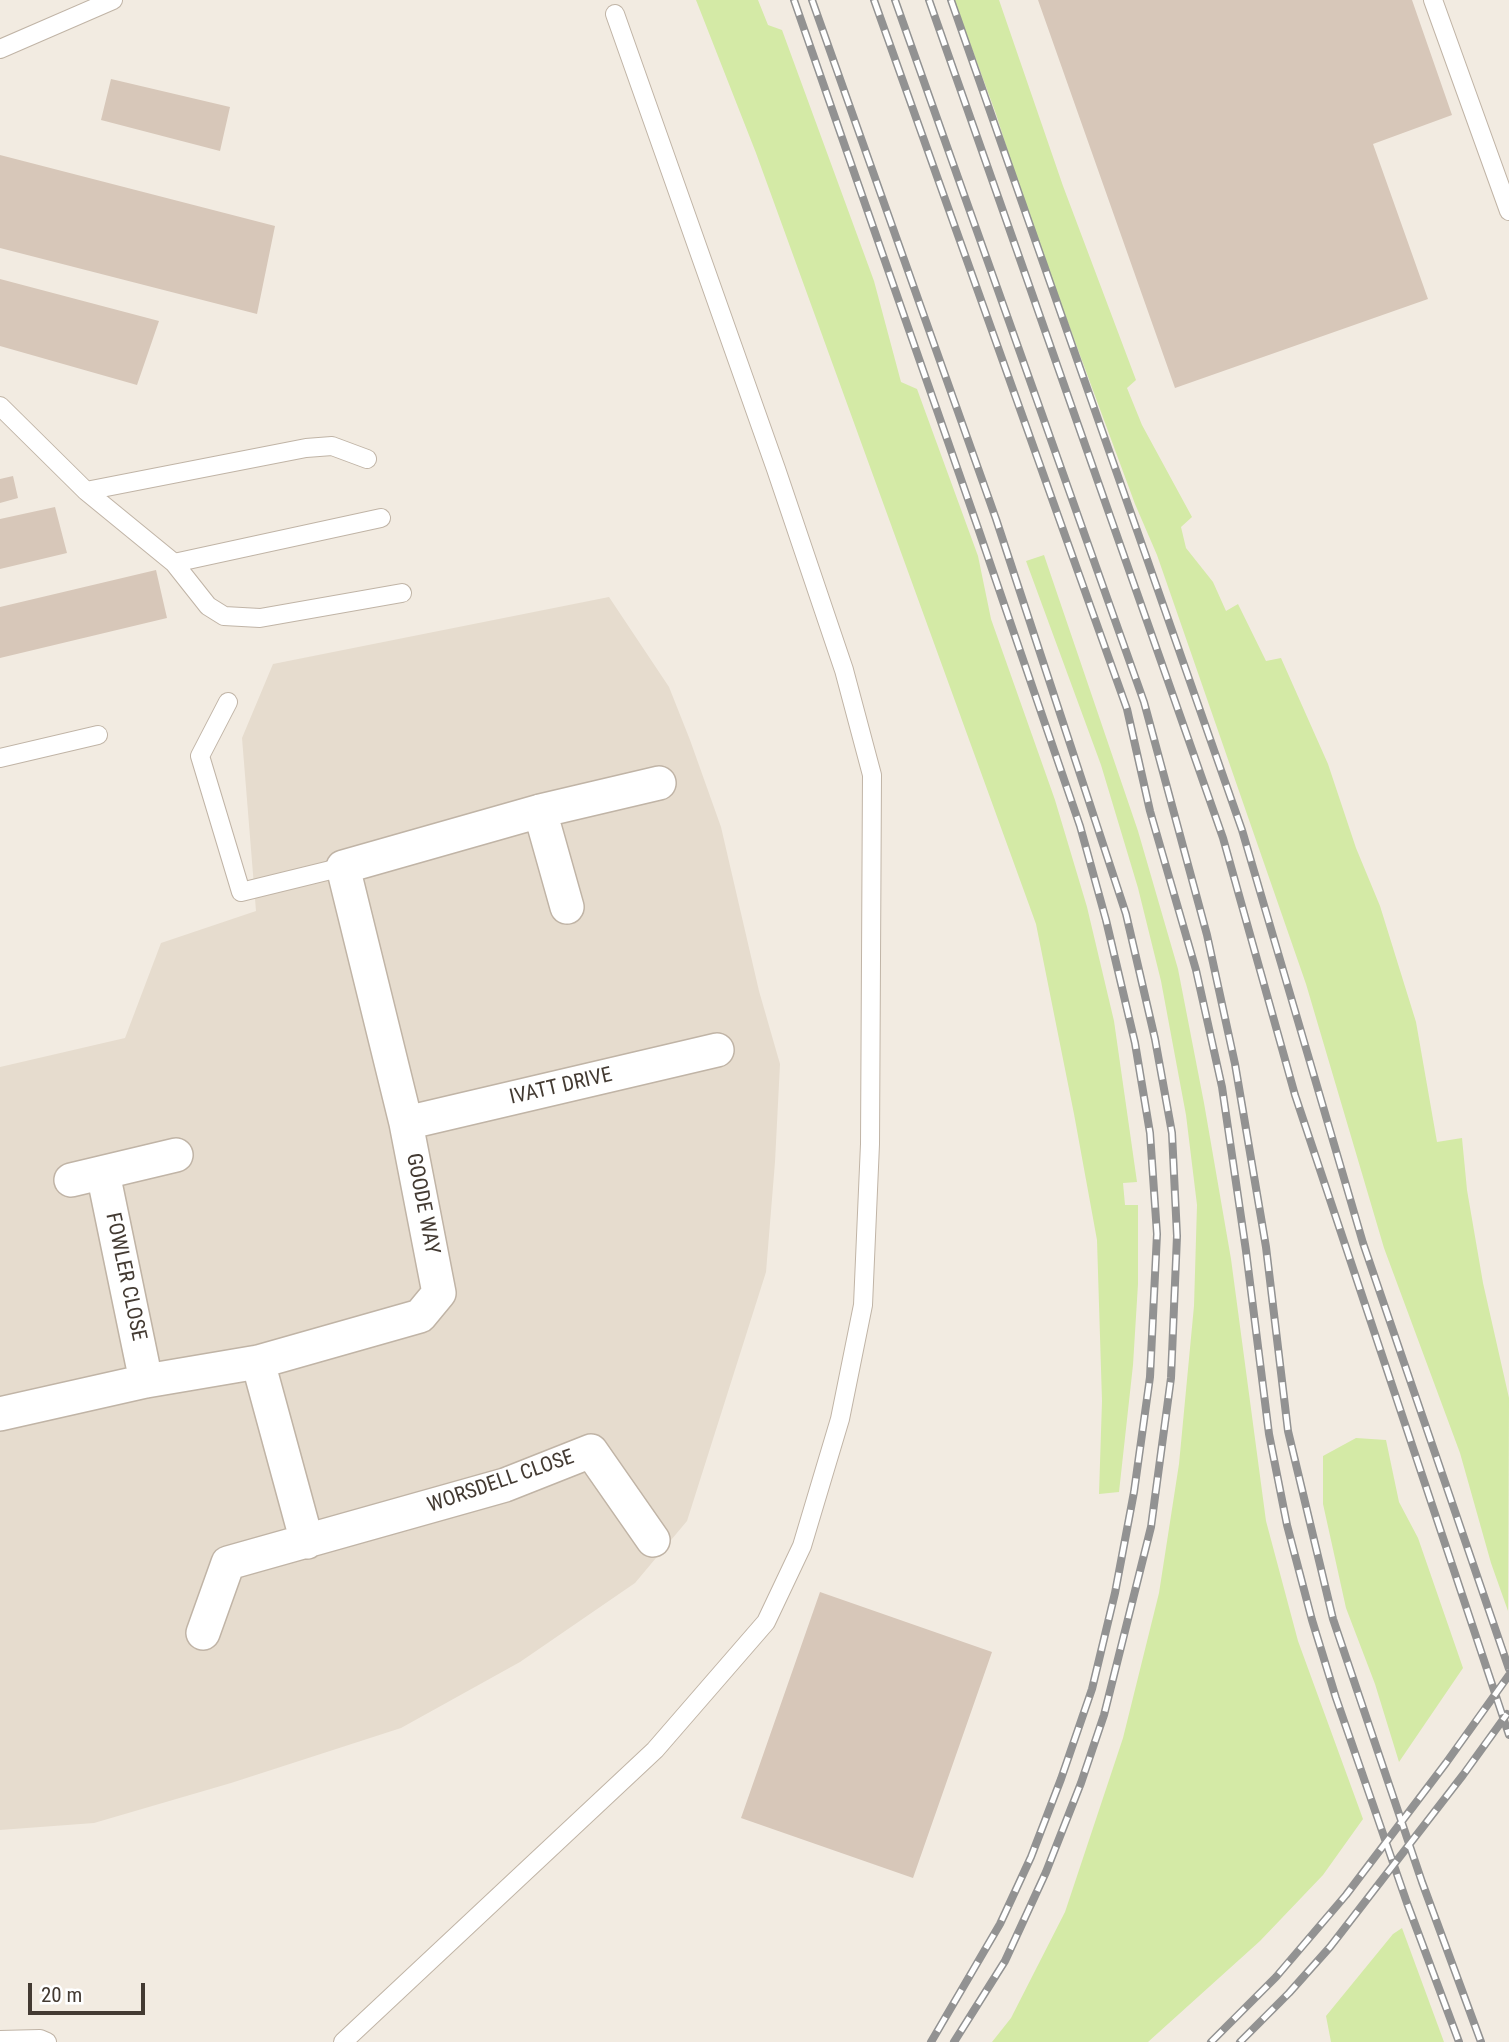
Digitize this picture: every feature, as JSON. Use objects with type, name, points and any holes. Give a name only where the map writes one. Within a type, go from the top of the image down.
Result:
[{"type":"street","points":[[342,867],[540,811],[659,783]]},
{"type":"street","points":[[540,811],[567,907]]},
{"type":"street","name":"GOODE WAY","points":[[0,1414],[146,1381],[258,1362],[420,1316],[439,1293],[406,1123],[342,867]]},
{"type":"street","name":"IVATT DRIVE","points":[[406,1123],[717,1050]]},
{"type":"street","points":[[71,1180],[176,1155]]},
{"type":"street","name":"FOWLER CLOSE","points":[[103,1172],[146,1381]]},
{"type":"street","points":[[258,1362],[307,1542]]},
{"type":"street","name":"WORSDELL CLOSE","points":[[203,1633],[228,1563],[505,1485],[591,1451],[653,1540]]},
{"type":"lane","points":[[0,48],[113,0]]},
{"type":"lane","points":[[1433,0],[1509,211]]},
{"type":"lane","points":[[342,2042],[655,1750],[766,1622],[802,1546],[839,1419],[863,1305],[870,1144],[872,775],[840,657],[615,13]]},
{"type":"lane","points":[[0,406],[86,491],[174,563],[208,606],[224,616],[260,618],[402,593]]},
{"type":"lane","points":[[86,491],[306,448],[332,446],[367,459]]},
{"type":"lane","points":[[174,563],[381,518]]},
{"type":"lane","points":[[228,702],[200,756],[240,892],[342,867]]},
{"type":"lane","points":[[0,758],[98,735]]},
{"type":"lane","points":[[0,2040],[40,2039],[47,2042]]},
{"type":"shaded area","points":[[609,597],[669,687],[690,740],[721,827],[759,991],[780,1064],[766,1272],[687,1521],[635,1583],[520,1662],[401,1728],[231,1783],[94,1823],[0,1830],[0,1067],[125,1038],[161,943],[256,911],[242,738],[273,664]]},
{"type":"green space","points":[[696,0],[758,0],[768,25],[782,30],[874,281],[901,382],[917,389],[978,556],[991,619],[1055,800],[1087,907],[1114,1021],[1137,1182],[1123,1183],[1125,1205],[1138,1205],[1138,1284],[1133,1365],[1119,1492],[1099,1494],[1102,1401],[1097,1240],[1036,924],[756,153]]},
{"type":"green space","points":[[954,0],[999,0],[1063,186],[1136,380],[1127,388],[1142,425],[1192,517],[1181,527],[1186,548],[1213,582],[1226,611],[1238,604],[1266,661],[1281,658],[1328,764],[1356,848],[1380,906],[1416,1022],[1437,1142],[1462,1138],[1467,1190],[1483,1283],[1509,1398],[1508,1611],[1491,1563],[1460,1453],[1384,1248],[1306,984],[1157,555],[1135,504],[1026,209],[996,114]]},
{"type":"green space","points":[[1044,555],[1138,831],[1178,969],[1231,1259],[1266,1521],[1298,1641],[1363,1819],[1323,1875],[1260,1941],[1148,2042],[992,2042],[1011,2018],[1065,1912],[1123,1738],[1159,1593],[1179,1464],[1194,1306],[1197,1205],[1186,1115],[1161,981],[1138,888],[1101,765],[1026,561]]},
{"type":"green space","points":[[1356,1438],[1386,1440],[1399,1502],[1418,1538],[1463,1668],[1399,1762],[1375,1684],[1346,1608],[1323,1504],[1323,1456]]},
{"type":"green space","points":[[1402,1928],[1444,2042],[1331,2042],[1326,2016],[1393,1934]]},
{"type":"building","points":[[1038,0],[1412,0],[1452,115],[1373,144],[1428,299],[1175,388]]},
{"type":"building","points":[[111,79],[230,107],[220,151],[101,120]]},
{"type":"building","points":[[0,155],[275,226],[257,314],[0,248]]},
{"type":"building","points":[[0,279],[159,321],[137,385],[0,346]]},
{"type":"building","points":[[13,476],[18,498],[0,503],[0,479]]},
{"type":"building","points":[[55,507],[67,553],[0,569],[0,519]]},
{"type":"building","points":[[156,570],[167,618],[0,658],[0,607]]},
{"type":"building","points":[[820,1592],[992,1652],[913,1878],[741,1818]]},
{"type":"railway","points":[[794,0],[1080,826],[1106,920],[1135,1043],[1150,1133],[1157,1234],[1150,1377],[1134,1492],[1115,1593],[1092,1689],[1031,1857],[1000,1924],[931,2042]]},
{"type":"railway","points":[[812,0],[996,519],[1126,914],[1155,1039],[1172,1133],[1177,1236],[1171,1378],[1151,1527],[1104,1715],[1081,1783],[1046,1872],[1005,1961],[954,2042]]},
{"type":"railway","points":[[874,0],[1127,709],[1150,811],[1196,970],[1222,1087],[1269,1434],[1287,1525],[1336,1698],[1407,1903],[1459,2042]]},
{"type":"railway","points":[[895,0],[1144,702],[1207,935],[1235,1064],[1266,1247],[1288,1431],[1333,1619],[1422,1882],[1481,2042]]},
{"type":"railway","points":[[929,0],[1223,838],[1295,1095],[1509,1735]]},
{"type":"railway","points":[[951,0],[1242,830],[1363,1243],[1509,1669]]},
{"type":"railway","points":[[1211,2042],[1276,1977],[1346,1895],[1509,1675]]},
{"type":"railway","points":[[1240,2042],[1330,1947],[1507,1714]]}]
